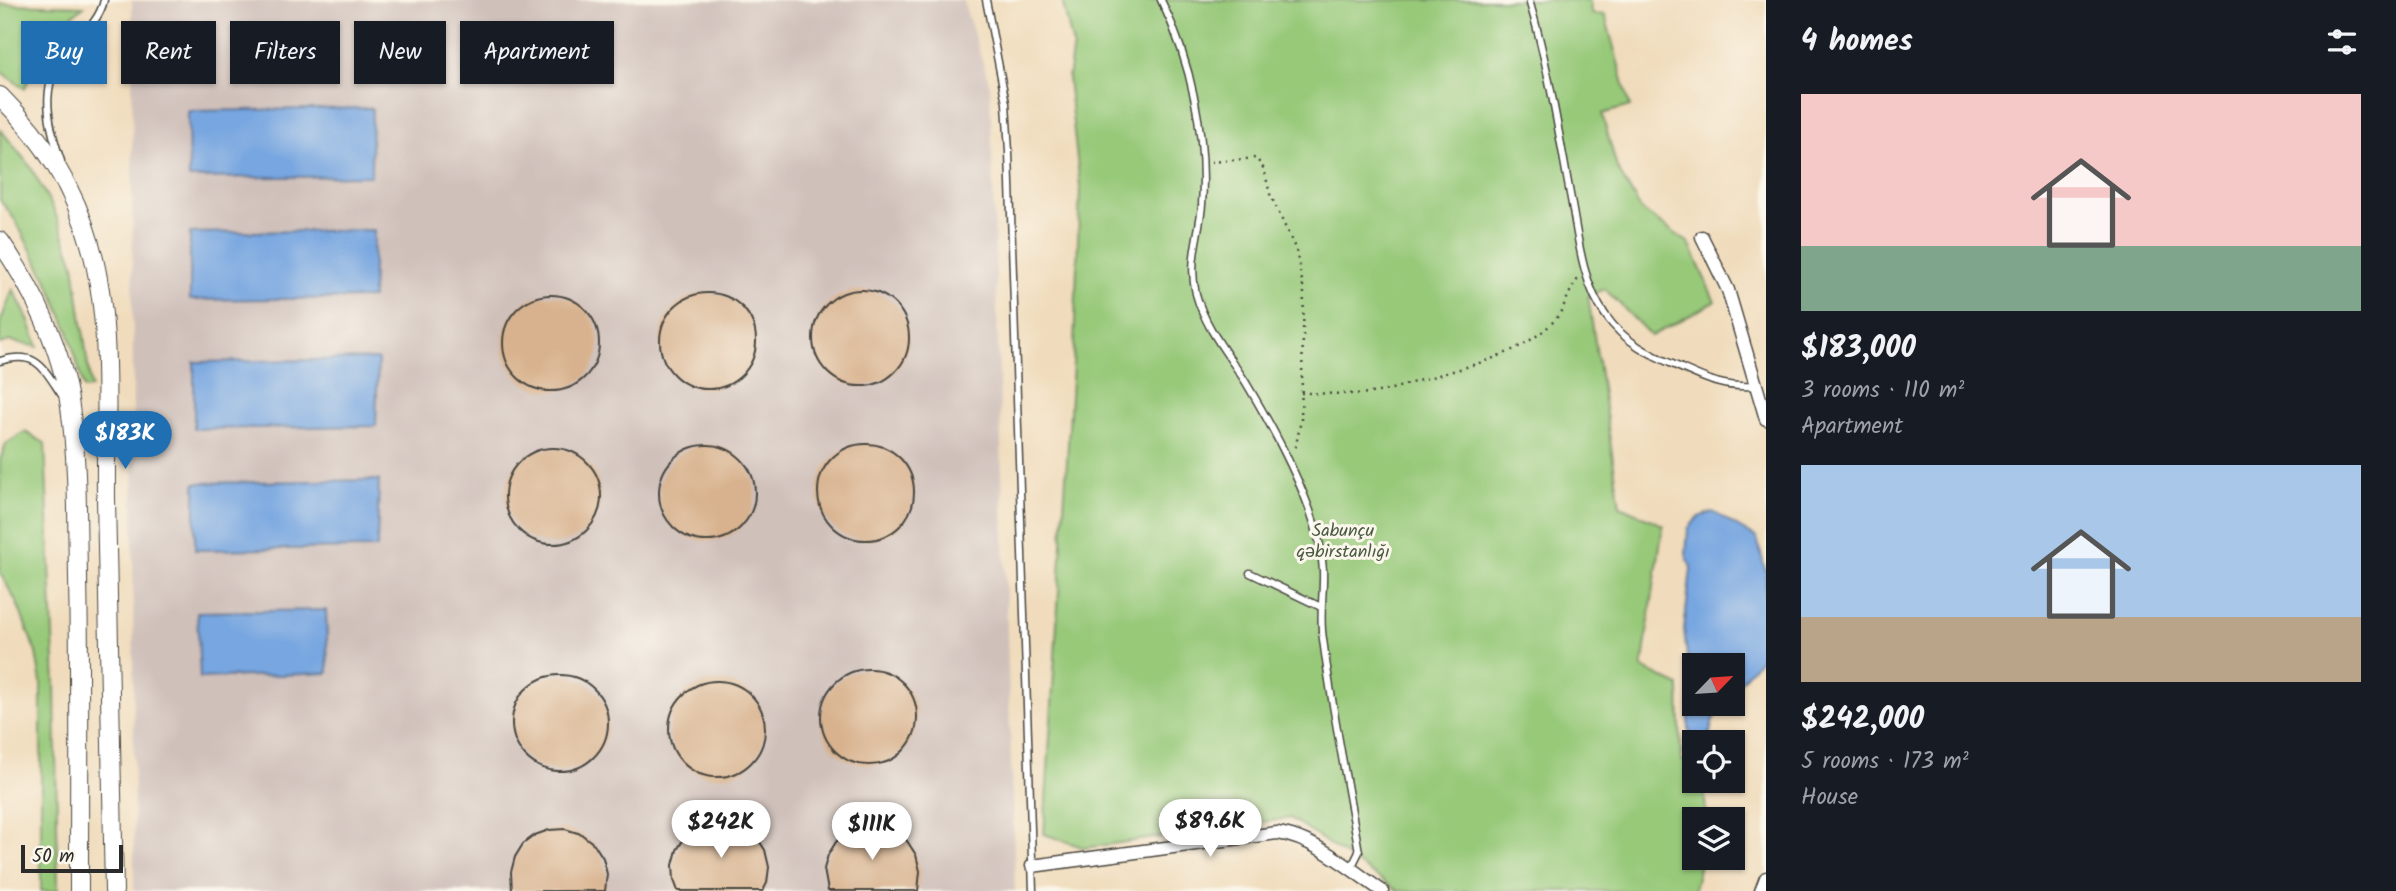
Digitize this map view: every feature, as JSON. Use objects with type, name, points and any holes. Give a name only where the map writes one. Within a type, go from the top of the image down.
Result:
[{"type":"main road","points":[[0,96],[49,153],[73,196],[90,244],[99,283],[103,319],[114,891]]},
{"type":"main road","points":[[0,241],[31,292],[47,327],[70,406],[79,596],[79,891]]},
{"type":"street","points":[[1702,237],[1728,290],[1766,419]]},
{"type":"street","points":[[1032,866],[1277,833],[1303,840],[1382,891]]},
{"type":"street","points":[[1761,891],[1766,878]]},
{"type":"lane","points":[[73,196],[53,135],[47,92],[56,64],[102,12],[104,0]]},
{"type":"lane","points":[[986,0],[1006,103],[1009,152],[1033,891]]},
{"type":"lane","points":[[1161,0],[1182,55],[1201,140],[1202,203],[1192,258],[1192,276],[1197,297],[1204,316],[1250,389],[1288,462],[1310,511],[1320,550],[1323,570],[1322,636],[1359,852],[1350,870]]},
{"type":"lane","points":[[1528,0],[1548,73],[1585,272],[1604,314],[1619,333],[1648,353],[1717,384],[1760,394]]},
{"type":"lane","points":[[0,361],[15,357],[30,359],[41,365],[70,406]]},
{"type":"lane","points":[[1250,573],[1321,607]]},
{"type":"path","points":[[1201,163],[1256,158],[1264,170],[1270,194],[1296,250],[1304,291],[1301,420],[1296,447],[1288,462]]},
{"type":"path","points":[[1301,393],[1370,393],[1388,390],[1513,350],[1540,334],[1556,319],[1573,286],[1585,272]]},
{"type":"shaded area","points":[[963,0],[990,86],[1015,891],[134,891],[132,84],[216,84],[216,21],[132,21],[132,1]]},
{"type":"green space","name":"Sabunçu qəbirstanlığı","points":[[1062,0],[1590,0],[1591,14],[1605,15],[1630,106],[1602,114],[1617,168],[1641,210],[1689,243],[1715,302],[1651,336],[1605,289],[1588,296],[1620,506],[1663,525],[1642,668],[1679,686],[1682,793],[1705,793],[1705,807],[1682,807],[1682,870],[1698,870],[1694,891],[1398,891],[1290,818],[1085,848],[1044,834],[1074,347],[1080,187],[1068,78],[1073,46]]},
{"type":"green space","points":[[0,4],[84,6],[66,21],[21,21],[21,84],[27,84],[25,89],[0,71]]},
{"type":"green space","points":[[0,129],[30,166],[54,210],[74,264],[91,388],[84,389],[68,330],[48,282],[15,220],[0,200]]},
{"type":"green space","points":[[13,289],[38,347],[10,341],[0,344],[0,323]]},
{"type":"green space","points":[[25,432],[45,443],[55,683],[58,891],[41,891],[41,682],[36,653],[17,603],[0,573],[0,460],[6,444]]},
{"type":"water","points":[[372,108],[371,176],[189,178],[188,111]]},
{"type":"water","points":[[374,230],[372,298],[190,300],[190,233]]},
{"type":"water","points":[[378,359],[376,426],[194,429],[194,362]]},
{"type":"water","points":[[379,480],[377,548],[195,550],[195,483]]},
{"type":"water","points":[[1713,512],[1757,538],[1766,573],[1766,652],[1745,677],[1745,653],[1687,653],[1684,629],[1691,568],[1686,554],[1688,529],[1698,517]]},
{"type":"water","points":[[326,610],[328,673],[200,678],[197,612]]},
{"type":"water","points":[[1689,716],[1715,716],[1711,730],[1689,730]]},
{"type":"building","points":[[861,290],[879,294],[895,304],[905,320],[909,338],[905,356],[895,372],[879,382],[861,386],[843,382],[827,372],[817,356],[813,338],[817,320],[827,304],[843,294]]},
{"type":"building","points":[[708,293],[726,297],[742,307],[752,323],[756,341],[752,359],[742,375],[726,385],[708,389],[690,385],[674,375],[664,359],[660,341],[664,323],[674,307],[690,297]]},
{"type":"building","points":[[551,295],[569,299],[585,309],[595,325],[599,343],[595,361],[585,377],[569,387],[551,391],[533,387],[517,377],[507,361],[503,343],[507,325],[517,309],[533,299]]},
{"type":"building","points":[[866,444],[884,448],[900,458],[910,474],[914,492],[910,510],[900,526],[884,536],[866,540],[848,536],[832,526],[822,510],[818,492],[822,474],[832,458],[848,448]]},
{"type":"building","points":[[707,445],[725,449],[741,459],[751,475],[755,493],[751,511],[741,527],[725,537],[707,541],[689,537],[673,527],[663,511],[659,493],[663,475],[673,459],[689,449]]},
{"type":"building","points":[[553,448],[571,452],[587,462],[597,478],[601,496],[597,514],[587,530],[571,540],[553,544],[535,540],[519,530],[509,514],[505,496],[509,478],[519,462],[535,452]]},
{"type":"building","points":[[869,669],[887,673],[903,683],[913,699],[917,717],[913,735],[903,751],[887,761],[869,765],[851,761],[835,751],[825,735],[821,717],[825,699],[835,683],[851,673]]},
{"type":"building","points":[[560,675],[578,679],[594,689],[604,705],[608,723],[604,741],[594,757],[578,767],[560,771],[542,767],[526,757],[516,741],[512,723],[516,705],[526,689],[542,679]]},
{"type":"building","points":[[717,681],[735,685],[751,695],[761,711],[765,729],[761,747],[751,763],[735,773],[717,777],[699,773],[683,763],[673,747],[669,729],[673,711],[683,695],[699,685]]},
{"type":"building","points":[[711,822],[727,822],[756,836],[765,850],[769,867],[763,891],[678,891],[673,865],[677,850],[685,837],[697,827]]},
{"type":"building","points":[[878,826],[894,831],[907,841],[916,855],[920,871],[918,891],[828,891],[824,869],[836,842],[848,832]]},
{"type":"building","points":[[565,829],[581,834],[594,844],[603,858],[607,874],[605,891],[512,891],[511,872],[515,857],[523,844],[535,835],[549,830]]}]
